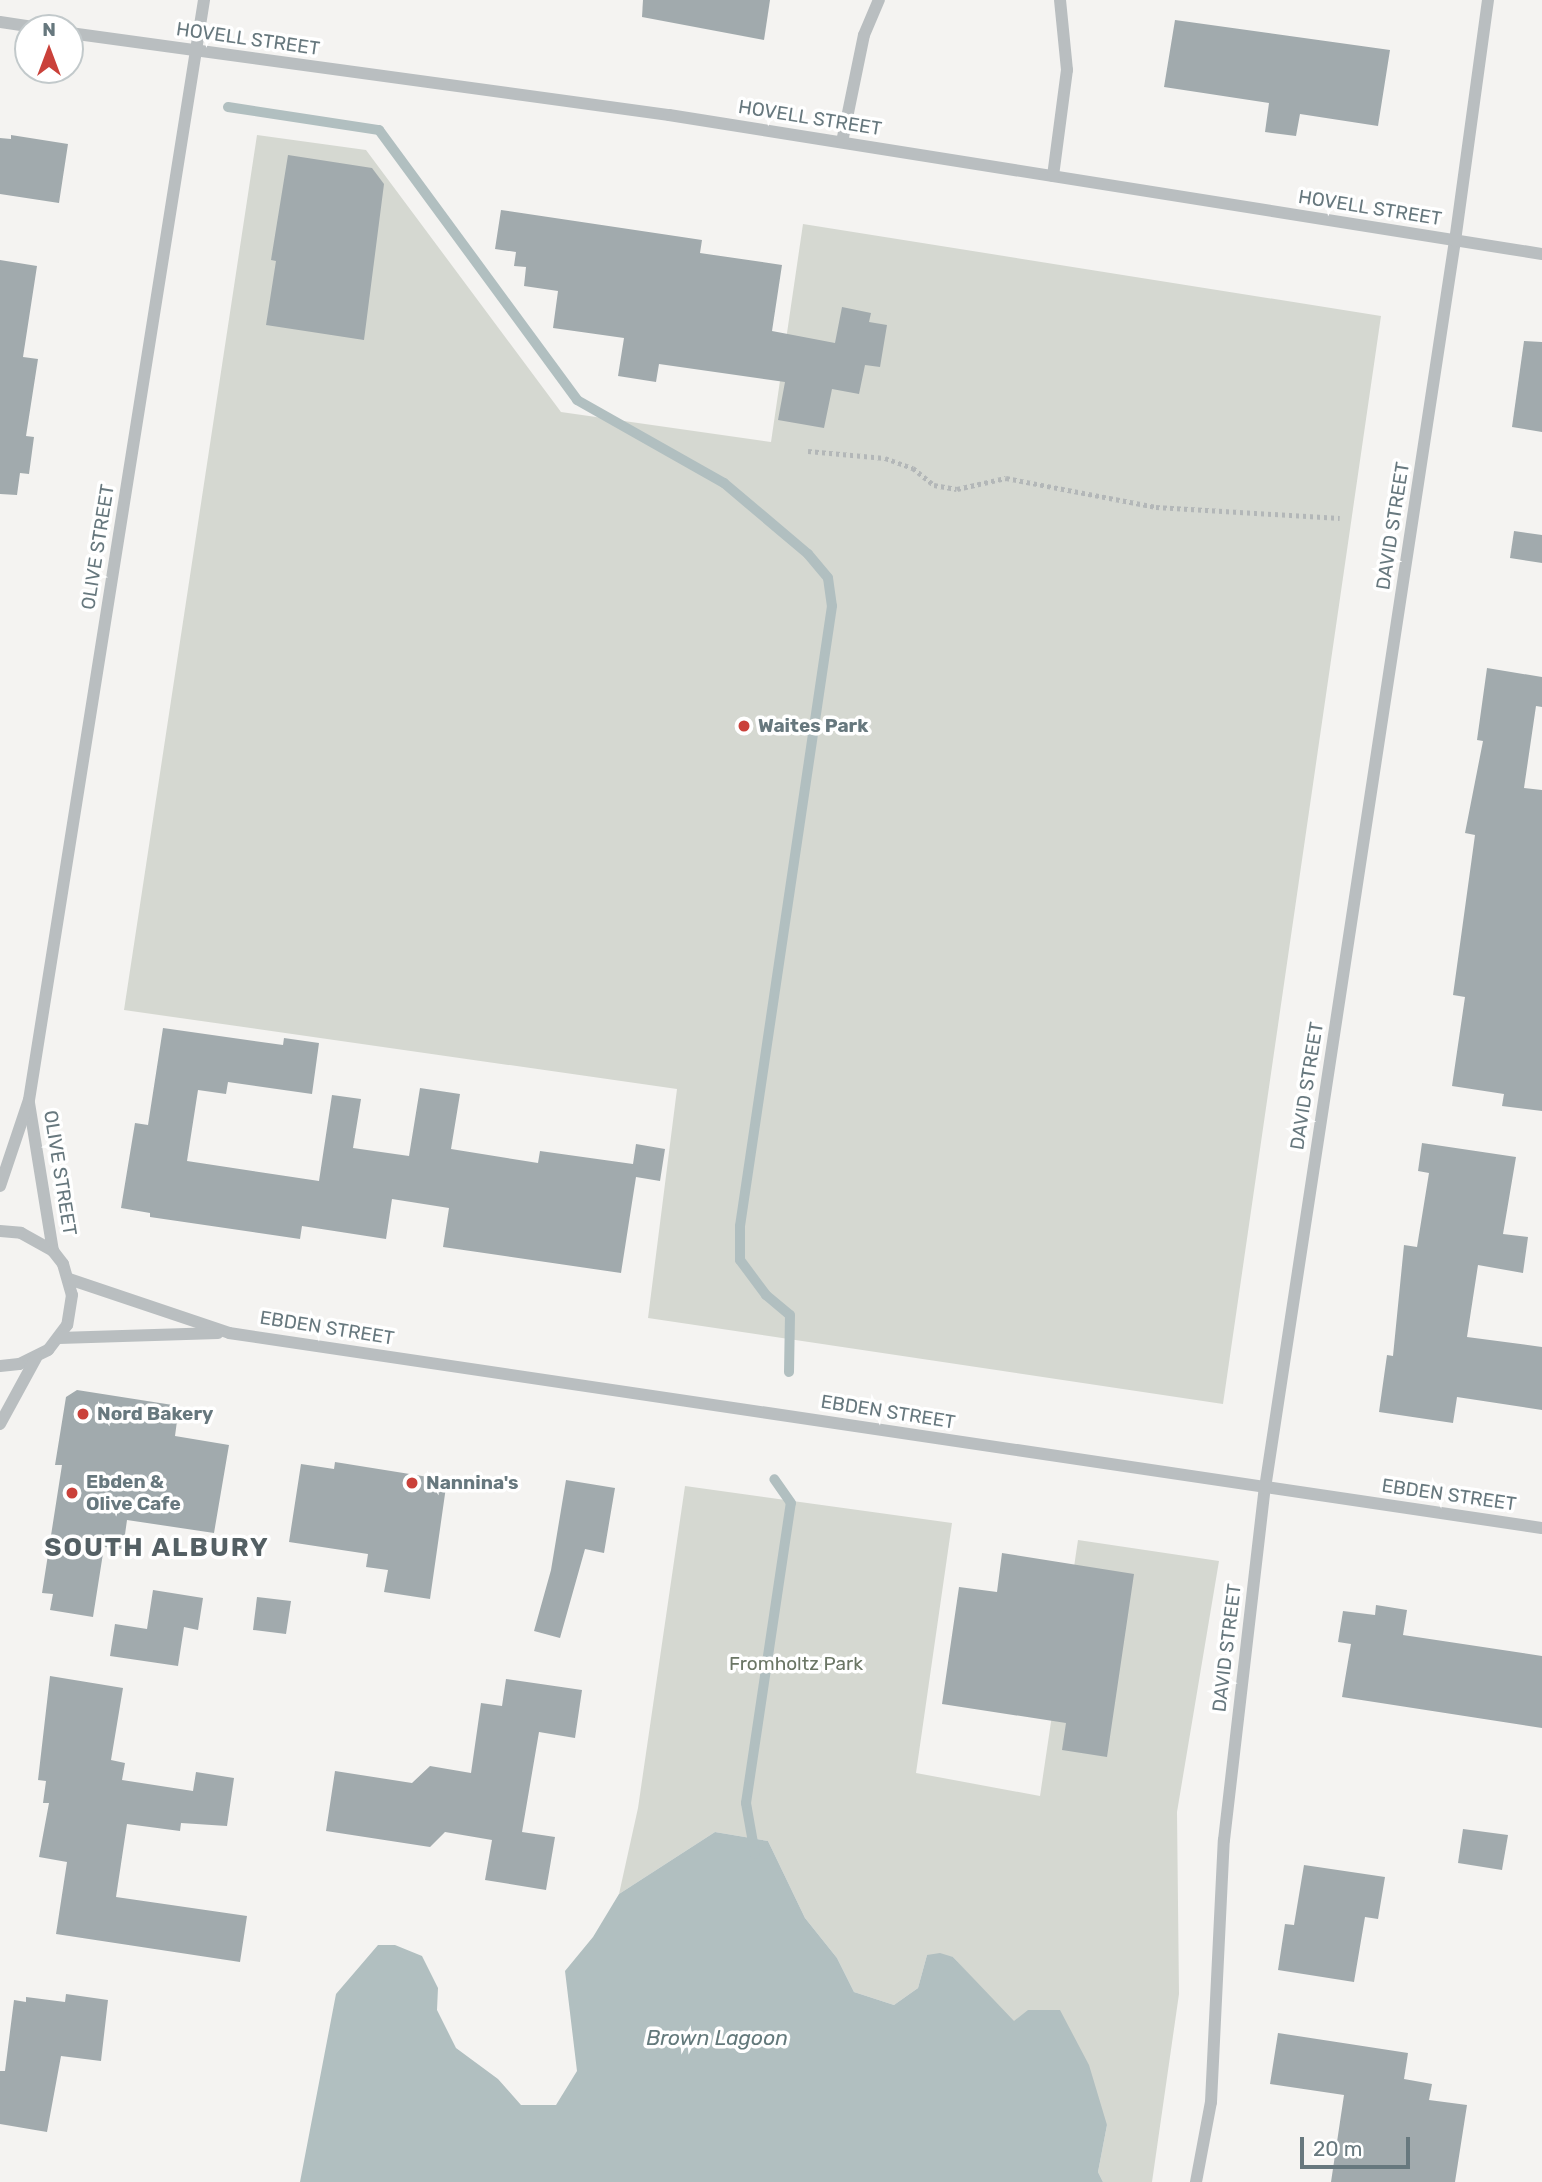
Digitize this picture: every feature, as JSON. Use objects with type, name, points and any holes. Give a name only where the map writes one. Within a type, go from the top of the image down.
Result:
[{"type":"street","name":"OLIVE STREET","points":[[0,1186],[29,1100],[204,0]]},
{"type":"street","points":[[842,142],[864,35],[879,0]]},
{"type":"street","points":[[1054,176],[1067,70],[1060,0]]},
{"type":"street","name":"DAVID STREET","points":[[1196,2182],[1211,2102],[1224,1840],[1265,1488],[1455,241],[1488,0]]},
{"type":"street","name":"HOVELL STREET","points":[[84,35],[669,114],[1542,254]]},
{"type":"street","name":"OLIVE STREET","points":[[29,1100],[53,1251]]},
{"type":"street","points":[[0,1231],[21,1233],[53,1251],[69,1279],[71,1310],[59,1338],[36,1358],[0,1424]]},
{"type":"street","name":"EBDEN STREET","points":[[69,1279],[229,1333],[1542,1528]]},
{"type":"street","name":"EBDEN STREET","points":[[59,1338],[229,1333]]},
{"type":"street","points":[[0,1366],[36,1358]]},
{"type":"path","points":[[808,451],[885,458],[912,468],[934,485],[957,489],[1006,478],[1156,507],[1340,518]]},
{"type":"green space","name":"Waites Park","points":[[257,135],[366,150],[561,412],[771,442],[803,224],[1381,316],[1223,1404],[648,1318],[677,1089],[124,1010]]},
{"type":"green space","name":"Fromholtz Park","points":[[685,1486],[952,1523],[916,1773],[1040,1796],[1078,1540],[1219,1561],[1177,1812],[1179,1994],[1152,2182],[1103,2182],[1098,2172],[1107,2125],[953,1957],[927,1955],[918,1988],[894,2005],[854,1992],[837,1958],[805,1918],[768,1841],[715,1832],[619,1894],[638,1808]]},
{"type":"water","name":"Brown Lagoon","points":[[715,1832],[768,1841],[805,1918],[837,1958],[854,1992],[894,2005],[918,1988],[927,1955],[940,1953],[953,1957],[1014,2021],[1028,2010],[1060,2010],[1089,2065],[1107,2125],[1098,2172],[1103,2182],[300,2182],[336,1994],[378,1945],[395,1945],[422,1956],[438,1988],[437,2010],[456,2048],[498,2079],[521,2105],[556,2105],[577,2071],[565,1971],[593,1937],[619,1894]]},
{"type":"building","points":[[643,0],[770,0],[764,40],[642,17]]},
{"type":"building","points":[[1175,20],[1390,50],[1378,126],[1300,114],[1296,136],[1265,132],[1269,103],[1164,87]]},
{"type":"building","points":[[11,135],[68,144],[59,203],[0,194],[0,138],[11,139]]},
{"type":"building","points":[[288,155],[372,168],[384,184],[364,340],[266,325],[276,261],[271,260]]},
{"type":"building","points":[[501,210],[702,240],[700,253],[782,265],[772,331],[835,343],[842,307],[871,313],[869,322],[887,325],[880,367],[865,365],[859,394],[832,389],[824,428],[778,420],[785,382],[659,364],[656,382],[618,376],[624,338],[553,328],[558,291],[524,286],[526,267],[514,266],[516,252],[495,249]]},
{"type":"building","points":[[0,260],[37,266],[23,357],[38,359],[26,436],[34,437],[29,474],[20,473],[17,495],[0,494]]},
{"type":"building","points":[[1524,341],[1542,342],[1542,432],[1512,427]]},
{"type":"building","points":[[1514,531],[1542,535],[1542,563],[1510,558]]},
{"type":"building","points":[[1487,668],[1542,677],[1542,707],[1536,706],[1524,788],[1542,790],[1542,1111],[1502,1106],[1504,1094],[1452,1086],[1465,997],[1453,995],[1475,835],[1465,833],[1483,741],[1477,740]]},
{"type":"building","points":[[163,1028],[283,1045],[284,1038],[319,1043],[312,1094],[228,1082],[226,1094],[198,1090],[187,1161],[319,1181],[332,1095],[361,1099],[353,1148],[409,1156],[420,1088],[460,1094],[451,1149],[538,1163],[540,1151],[633,1164],[636,1144],[665,1149],[660,1181],[636,1177],[621,1273],[443,1247],[449,1208],[392,1199],[386,1239],[302,1226],[300,1239],[150,1217],[150,1213],[121,1208],[135,1123],[148,1125]]},
{"type":"building","points":[[1422,1143],[1516,1157],[1503,1234],[1528,1237],[1523,1273],[1478,1265],[1467,1337],[1542,1347],[1542,1410],[1457,1397],[1453,1423],[1379,1412],[1387,1355],[1393,1356],[1404,1245],[1417,1247],[1429,1173],[1418,1171]]},
{"type":"building","points":[[77,1390],[179,1406],[175,1436],[229,1445],[214,1533],[127,1520],[123,1549],[104,1547],[93,1617],[50,1610],[53,1594],[42,1593],[62,1465],[55,1465],[66,1397]]},
{"type":"building","points":[[335,1462],[447,1480],[430,1599],[384,1592],[388,1570],[366,1567],[368,1554],[289,1542],[301,1464],[334,1469]]},
{"type":"building","points":[[566,1480],[615,1488],[604,1553],[585,1549],[560,1638],[534,1631],[551,1570]]},
{"type":"building","points":[[1002,1553],[1134,1574],[1107,1757],[1062,1750],[1066,1723],[942,1704],[959,1587],[997,1592]]},
{"type":"building","points":[[153,1590],[203,1598],[198,1630],[184,1627],[178,1666],[110,1656],[115,1624],[147,1629]]},
{"type":"building","points":[[257,1597],[291,1601],[286,1634],[253,1630]]},
{"type":"building","points":[[1376,1605],[1407,1610],[1403,1635],[1542,1656],[1542,1728],[1342,1697],[1351,1644],[1338,1642],[1343,1611],[1375,1615]]},
{"type":"building","points":[[50,1676],[123,1688],[111,1760],[125,1763],[122,1780],[193,1791],[196,1772],[234,1778],[227,1826],[181,1823],[180,1831],[127,1824],[116,1897],[247,1916],[240,1962],[56,1934],[67,1862],[39,1857],[49,1803],[43,1803],[46,1781],[38,1780]]},
{"type":"building","points":[[506,1679],[582,1690],[575,1738],[539,1732],[522,1832],[555,1837],[546,1890],[485,1880],[492,1840],[445,1832],[430,1847],[326,1831],[335,1771],[412,1783],[430,1766],[471,1773],[481,1703],[502,1706]]},
{"type":"building","points":[[1463,1829],[1508,1835],[1502,1870],[1458,1863]]},
{"type":"building","points":[[1304,1865],[1385,1877],[1378,1919],[1365,1917],[1354,1982],[1278,1970],[1285,1924],[1294,1925]]},
{"type":"building","points":[[66,1994],[108,2000],[101,2061],[61,2056],[47,2132],[0,2124],[0,2071],[5,2071],[14,2000],[26,2002],[26,1997],[65,2002]]},
{"type":"building","points":[[1278,2033],[1408,2053],[1404,2079],[1432,2084],[1429,2100],[1467,2105],[1455,2182],[1331,2182],[1344,2095],[1270,2084]]},
{"type":"waterway","points":[[228,107],[379,130],[577,400],[724,483],[808,554],[828,578],[832,606],[740,1226],[740,1260],[766,1295],[790,1315],[789,1372]]},
{"type":"waterway","points":[[755,1854],[746,1803],[791,1503],[774,1479]]},
{"type":"place","name":"Waites Park","points":[[744,726]]},
{"type":"place","name":"Nord Bakery","points":[[83,1414]]},
{"type":"place","name":"Nannina's","points":[[412,1483]]},
{"type":"place","name":"Ebden & Olive Cafe","points":[[72,1493]]},
{"type":"district","name":"SOUTH ALBURY","points":[[157,1548]]}]
